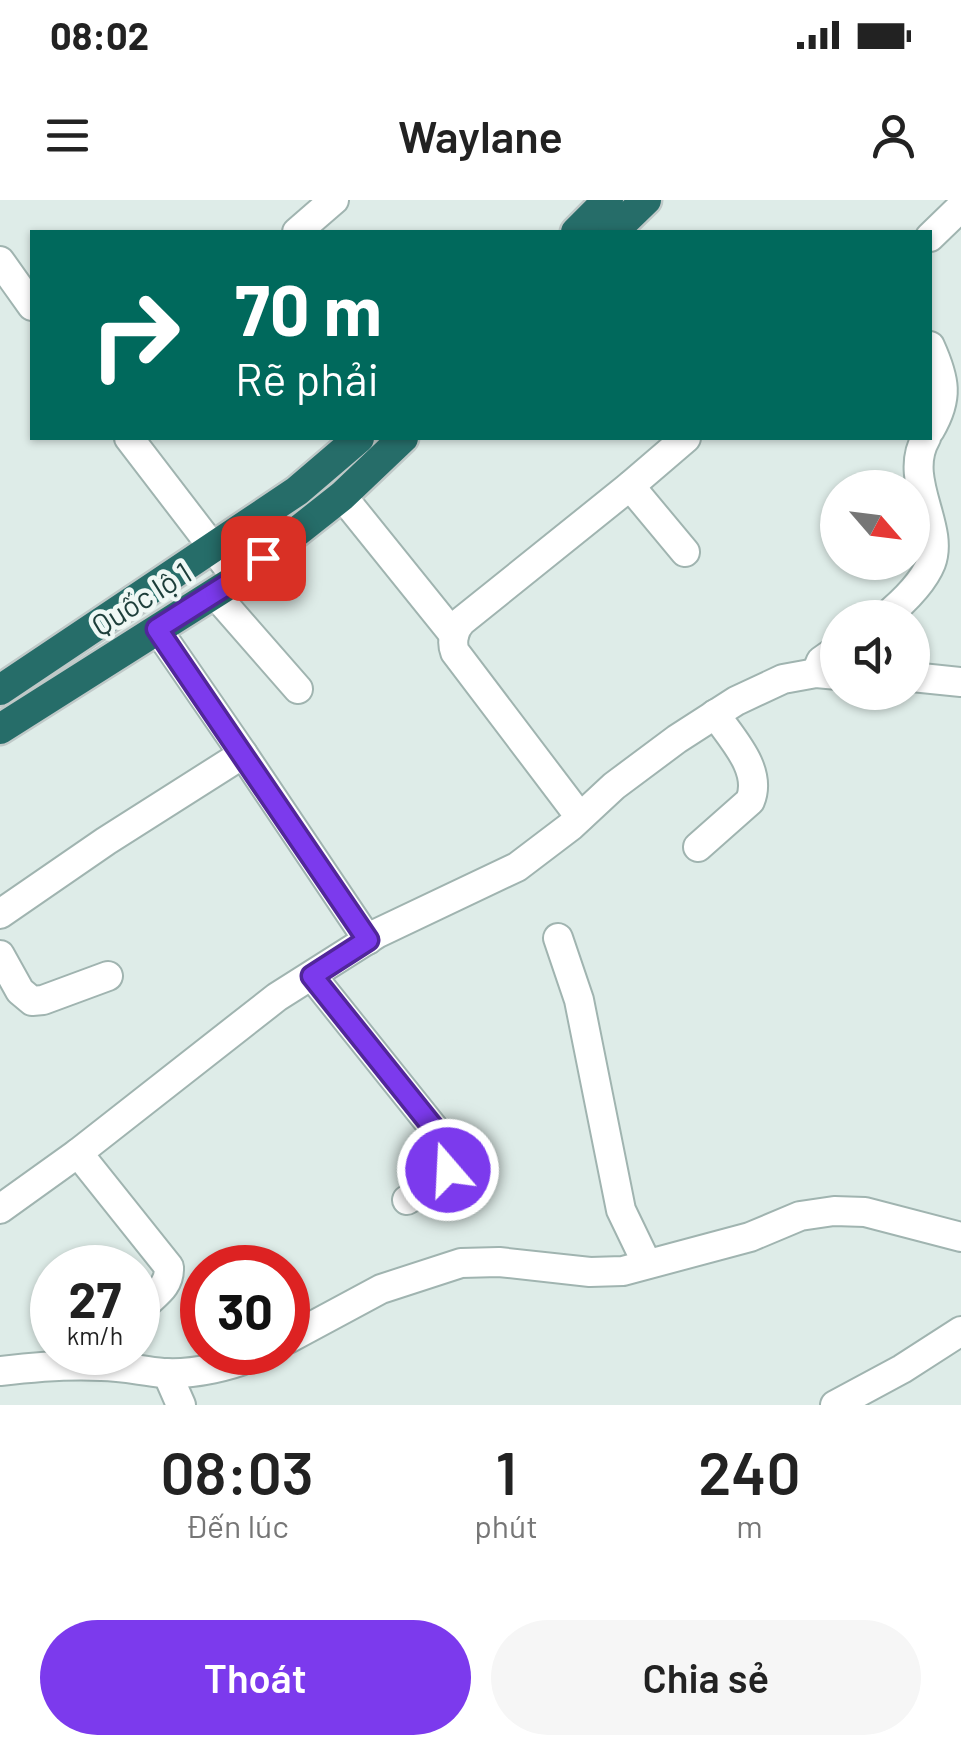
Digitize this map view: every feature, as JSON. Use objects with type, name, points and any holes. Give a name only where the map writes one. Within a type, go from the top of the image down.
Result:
[{"type":"highway","points":[[578,230],[608,200]]},
{"type":"highway","points":[[615,230],[646,200]]},
{"type":"highway","name":"Quốc lộ 1","points":[[0,690],[297,491],[357,440]]},
{"type":"highway","name":"Quốc lộ 1","points":[[0,729],[225,586],[342,496],[401,440]]},
{"type":"highway","points":[[202,556],[225,586]]},
{"type":"street","points":[[299,230],[334,200]]},
{"type":"street","points":[[932,235],[961,207]]},
{"type":"street","points":[[0,261],[30,303]]},
{"type":"street","points":[[932,352],[944,397],[932,427]]},
{"type":"street","points":[[129,440],[202,556]]},
{"type":"street","points":[[580,817],[455,652],[454,635],[462,621],[684,440]]},
{"type":"street","points":[[902,600],[924,577],[934,549],[919,483],[920,447],[925,440]]},
{"type":"street","points":[[630,486],[685,552]]},
{"type":"street","points":[[342,496],[454,635]]},
{"type":"street","points":[[225,586],[298,689]]},
{"type":"street","points":[[157,629],[368,940]]},
{"type":"street","points":[[0,1209],[262,1009],[312,976],[368,940],[517,867],[614,786],[736,701],[784,679],[820,675]]},
{"type":"street","points":[[930,679],[961,682]]},
{"type":"street","points":[[698,848],[750,801],[755,783],[750,766],[715,714]]},
{"type":"street","points":[[0,914],[243,754]]},
{"type":"street","points":[[558,938],[580,1000],[622,1210],[647,1264]]},
{"type":"street","points":[[0,954],[20,991],[32,1001],[108,976]]},
{"type":"street","points":[[312,976],[452,1151],[454,1161],[448,1170],[407,1200]]},
{"type":"street","points":[[78,1153],[151,1245]]},
{"type":"street","points":[[310,1327],[381,1288],[462,1264],[499,1262],[590,1272],[623,1271],[750,1237],[800,1216],[834,1211],[866,1212],[961,1237]]},
{"type":"street","points":[[160,1256],[169,1267],[170,1278],[160,1292]]},
{"type":"street","points":[[835,1405],[961,1332]]},
{"type":"street","points":[[0,1370],[30,1367]]},
{"type":"street","points":[[160,1371],[180,1372]]},
{"type":"street","points":[[167,1373],[181,1405]]},
{"type":"route","points":[[263,558],[157,629],[368,940],[312,976],[452,1151],[454,1161],[448,1170]]}]
